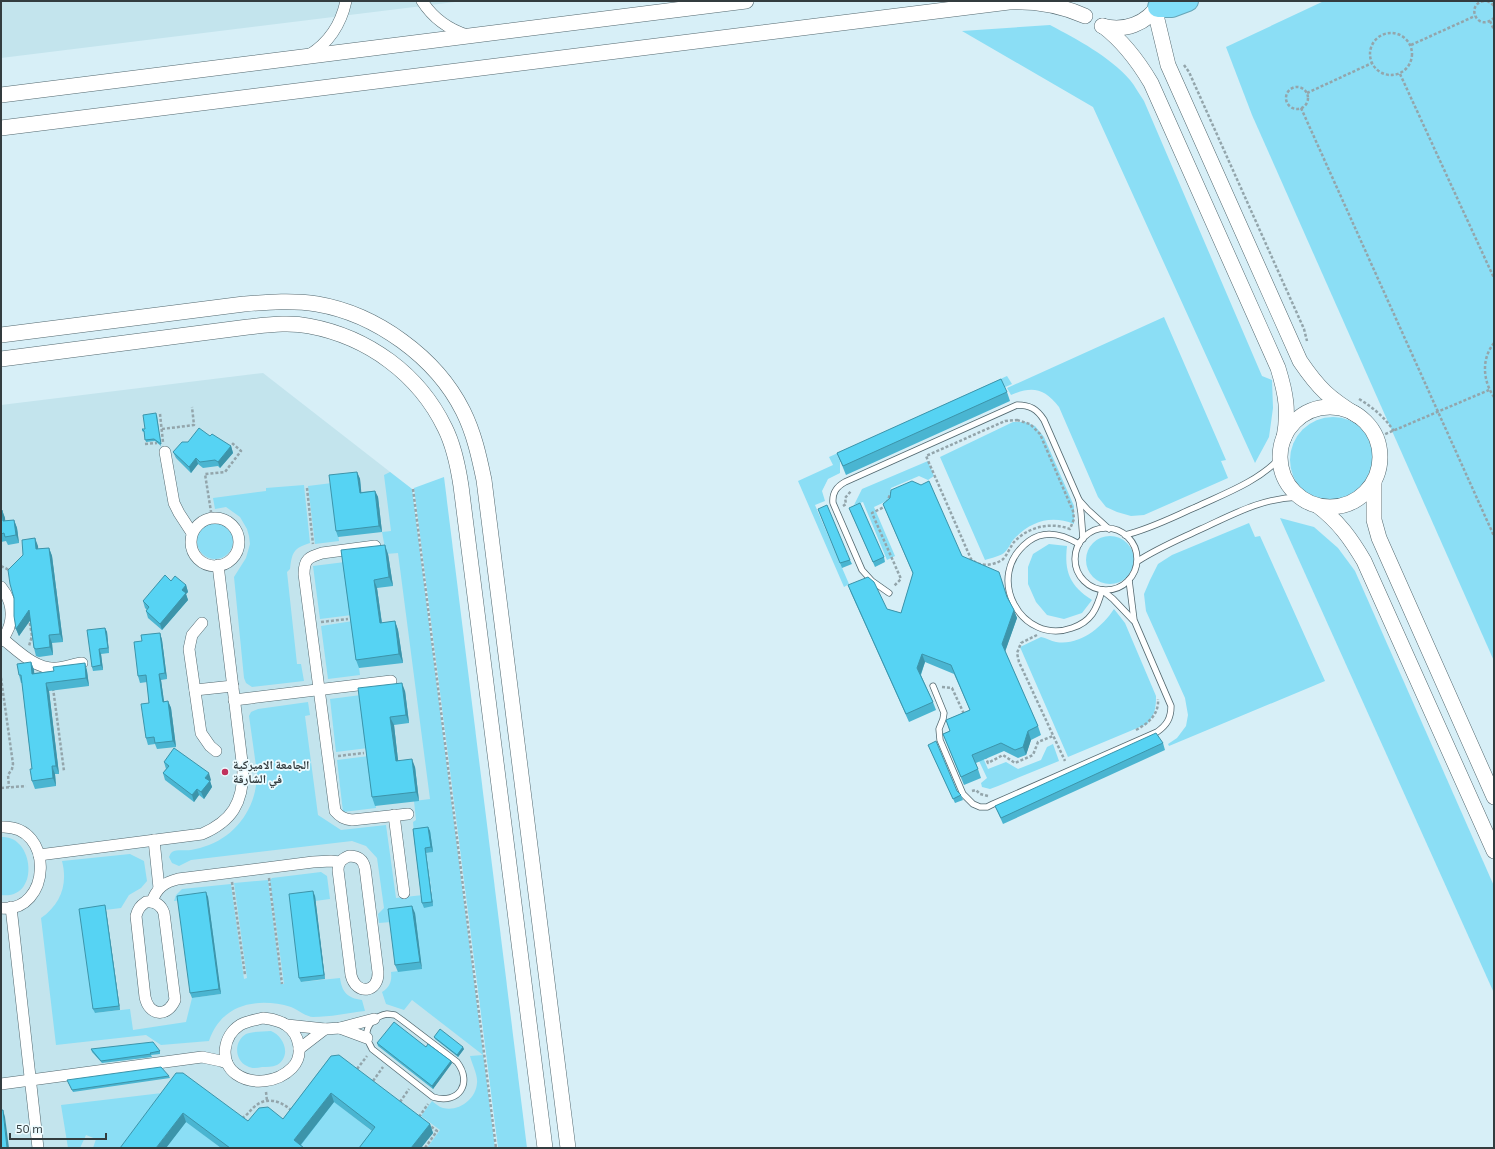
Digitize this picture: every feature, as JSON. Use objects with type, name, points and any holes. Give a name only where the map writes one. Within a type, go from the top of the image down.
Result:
[{"type":"highway","points":[[1158,6],[1172,7],[1188,1]]},
{"type":"street","points":[[306,57],[319,49],[329,39],[338,26],[344,12],[346,1]]},
{"type":"street","points":[[422,1],[435,18],[457,32],[470,36]]},
{"type":"street","points":[[1,95],[746,1]]},
{"type":"street","points":[[1073,1],[1085,16]]},
{"type":"street","points":[[1,128],[1009,2],[1040,2],[1055,5],[1085,16],[1115,35],[1130,52],[1150,83],[1278,368],[1284,385],[1287,402],[1287,420],[1280,458],[1282,471],[1287,482],[1299,496],[1318,506],[1333,518],[1345,531],[1364,562],[1494,851]]},
{"type":"street","points":[[1103,26],[1115,28],[1131,26],[1146,18],[1158,6]]},
{"type":"street","points":[[1158,6],[1168,65],[1300,361],[1312,380],[1325,394],[1358,416],[1369,426],[1376,438],[1380,453],[1379,468],[1374,483],[1374,520],[1379,538],[1485,771],[1494,797]]},
{"type":"street","points":[[1,335],[244,304],[281,301],[318,304],[354,314],[387,330],[416,352],[442,379],[462,410],[476,444],[484,480],[568,1148]]},
{"type":"street","points":[[1,359],[256,326],[278,324],[308,326],[337,332],[364,344],[390,360],[412,380],[431,402],[446,428],[456,457],[461,486],[545,1148]]},
{"type":"street","points":[[1284,438],[1291,425],[1302,416],[1316,409],[1330,407],[1344,409],[1358,416]]},
{"type":"street","points":[[164,448],[174,503],[192,533]]},
{"type":"street","points":[[1318,506],[1331,508],[1355,501],[1366,493],[1374,483]]},
{"type":"street","points":[[212,518],[220,518],[228,522],[234,527],[238,535],[239,543],[233,558],[226,563],[218,565],[204,563],[199,559],[192,547],[191,540],[192,533],[200,522],[212,518]]},
{"type":"street","points":[[375,546],[322,553],[308,559],[304,566],[319,690],[335,811],[345,820],[408,814]]},
{"type":"street","points":[[39,855],[202,834],[220,824],[234,810],[240,797],[243,784],[243,770],[218,565]]},
{"type":"street","points":[[1,587],[8,597],[12,613],[9,629],[2,640],[28,660],[50,668],[58,668],[82,663]]},
{"type":"street","points":[[202,623],[192,634],[189,649],[201,733],[210,746],[216,751]]},
{"type":"street","points":[[234,700],[391,681]]},
{"type":"street","points":[[194,690],[233,686]]},
{"type":"street","points":[[394,816],[404,893]]},
{"type":"street","points":[[1,827],[14,827],[26,832],[32,839],[39,855],[41,873],[39,883],[34,891],[20,904],[6,907],[31,1080],[38,1148]]},
{"type":"street","points":[[152,902],[159,888],[154,840]]},
{"type":"street","points":[[354,856],[360,858],[364,863],[378,979],[375,985],[370,989],[363,990],[357,987],[353,982],[338,870],[340,862],[343,858],[354,856]]},
{"type":"street","points":[[159,888],[171,881],[230,872],[322,861],[340,862]]},
{"type":"street","points":[[146,902],[152,902],[162,908],[164,913],[175,994],[175,1000],[172,1006],[168,1010],[162,1012],[156,1012],[146,1004],[136,916],[137,910],[141,905],[146,902]]},
{"type":"street","points":[[287,1025],[294,1032],[298,1040],[298,1059],[293,1067],[282,1076],[269,1080],[256,1081],[242,1079],[233,1072],[227,1063],[224,1054],[226,1043],[230,1034],[239,1026],[250,1020],[263,1018],[276,1020],[287,1025],[325,1029],[340,1028],[374,1019]]},
{"type":"street","points":[[340,1028],[367,1038]]},
{"type":"street","points":[[299,1049],[325,1029]]},
{"type":"street","points":[[1,1084],[202,1057],[214,1052],[226,1043]]},
{"type":"street","points":[[202,1057],[227,1063]]},
{"type":"lane","points":[[889,593],[872,581],[862,570],[835,509],[832,496],[839,485],[1016,405],[1025,405],[1033,408],[1040,413],[1044,420],[1079,500],[1081,513],[1081,542]]},
{"type":"lane","points":[[1125,535],[1156,525],[1242,486],[1263,474],[1280,458]]},
{"type":"lane","points":[[1138,561],[1165,545],[1250,507],[1273,499],[1299,496]]},
{"type":"lane","points":[[1079,500],[1109,529],[1125,535],[1135,548],[1138,561],[1135,571],[1129,580],[1120,587],[1111,590],[1102,590],[1094,588],[1086,583],[1079,573],[1076,552],[1081,542],[1093,531],[1109,529]]},
{"type":"lane","points":[[1081,542],[1056,534],[1044,535],[1032,539],[1022,546],[1008,569],[1010,595],[1016,608],[1025,618],[1036,626],[1050,631],[1065,631],[1078,626],[1090,617],[1098,604],[1102,590]]},
{"type":"lane","points":[[933,686],[944,713],[939,729],[940,740],[963,794],[973,804],[980,807],[987,806],[1156,732],[1163,728],[1170,718],[1171,706],[1134,620],[1129,580]]},
{"type":"lane","points":[[1102,590],[1119,604],[1134,620]]},
{"type":"lane","points":[[379,1015],[395,1015],[433,1043],[463,1069],[465,1078],[463,1087],[457,1094],[449,1098],[440,1099],[433,1097],[387,1062],[372,1050],[367,1038],[367,1031],[374,1019],[379,1015]]},
{"type":"path","points":[[1484,1],[1480,1],[1476,5],[1474,10],[1475,16],[1484,23],[1494,18]]},
{"type":"path","points":[[1487,1],[1491,2],[1494,6]]},
{"type":"path","points":[[1411,46],[1475,16]]},
{"type":"path","points":[[1490,21],[1494,30]]},
{"type":"path","points":[[1390,33],[1399,34],[1406,39],[1411,46],[1413,54],[1411,62],[1407,69],[1400,74],[1392,76],[1384,74],[1377,70],[1372,63],[1370,55],[1371,47],[1382,35],[1390,33]]},
{"type":"path","points":[[1181,62],[1189,72],[1304,329],[1307,336],[1307,347]]},
{"type":"path","points":[[1307,93],[1372,63]]},
{"type":"path","points":[[1400,74],[1494,278]]},
{"type":"path","points":[[1294,86],[1299,86],[1307,93],[1308,99],[1306,105],[1301,108],[1291,108],[1287,104],[1285,98],[1289,89],[1294,86]]},
{"type":"path","points":[[1301,108],[1494,536]]},
{"type":"path","points":[[1494,343],[1486,359],[1485,375],[1489,390],[1494,397]]},
{"type":"path","points":[[1376,438],[1489,390]]},
{"type":"path","points":[[1354,396],[1374,408],[1384,417],[1394,430]]},
{"type":"path","points":[[162,429],[194,425],[192,407]]},
{"type":"path","points":[[145,444],[164,448],[160,414]]},
{"type":"path","points":[[1017,420],[1030,424],[1040,434],[1070,503],[1074,519],[1070,529],[1062,526],[1046,525],[1030,530],[1015,542],[1002,559],[984,566],[971,559],[926,456],[1005,421],[1017,420]]},
{"type":"path","points":[[212,518],[205,474],[225,472],[241,451],[232,443]]},
{"type":"path","points":[[307,488],[314,556]]},
{"type":"path","points":[[414,489],[496,1148]]},
{"type":"path","points":[[835,509],[846,504],[846,498],[849,492],[853,489]]},
{"type":"path","points":[[889,593],[901,578],[872,513],[886,506],[890,494],[896,491]]},
{"type":"path","points":[[1,566],[9,570],[16,570]]},
{"type":"path","points":[[24,656],[31,642],[29,614]]},
{"type":"path","points":[[311,624],[348,619]]},
{"type":"path","points":[[1039,635],[1021,643],[1017,653],[1019,662],[1065,761],[1072,758]]},
{"type":"path","points":[[50,668],[64,772]]},
{"type":"path","points":[[1,678],[13,767],[8,775],[10,787]]},
{"type":"path","points":[[933,686],[952,688],[965,715]]},
{"type":"path","points":[[1130,732],[1147,723],[1155,715],[1158,706],[1157,696]]},
{"type":"path","points":[[984,756],[988,762],[1004,755],[1015,763],[1033,755],[1038,742],[1053,736]]},
{"type":"path","points":[[328,758],[364,753]]},
{"type":"path","points":[[1,788],[26,786]]},
{"type":"path","points":[[963,794],[976,790],[980,794],[988,796],[994,794]]},
{"type":"path","points":[[268,868],[282,984]]},
{"type":"path","points":[[230,872],[245,974]]},
{"type":"path","points":[[357,1069],[372,1050]]},
{"type":"path","points":[[373,1081],[387,1062]]},
{"type":"path","points":[[351,1064],[362,1073]]},
{"type":"path","points":[[368,1077],[378,1085]]},
{"type":"path","points":[[400,1102],[414,1082]]},
{"type":"path","points":[[419,1117],[433,1097]]},
{"type":"path","points":[[394,1098],[404,1106]]},
{"type":"path","points":[[236,1114],[242,1119],[254,1107],[267,1101],[280,1102],[294,1113],[298,1107]]},
{"type":"path","points":[[414,1113],[437,1132],[425,1148]]},
{"type":"shaded area","points":[[1,1],[463,1],[1,58]]},
{"type":"shaded area","points":[[1324,1],[1494,1],[1494,661],[1252,115],[1226,47]]},
{"type":"shaded area","points":[[1050,25],[1093,49],[1113,63],[1130,80],[1144,101],[1262,376],[1272,380],[1273,408],[1269,437],[1255,463],[1093,107],[962,31]]},
{"type":"shaded area","points":[[1164,317],[1226,460],[1221,461],[1228,478],[1144,515],[1131,516],[1106,507],[1098,497],[1059,407],[1043,392],[1037,390],[1025,390],[1011,395],[1007,388]]},
{"type":"shaded area","name":"الجامعة الاميركية في الشارقة","points":[[263,373],[412,489],[495,1148],[1,1148],[1,405]]},
{"type":"shaded area","points":[[1007,376],[1012,384],[840,462],[840,473],[828,479],[822,491],[825,501],[815,505],[849,584],[844,587],[798,481],[833,465],[829,457]]},
{"type":"shaded area","points":[[1333,417],[1349,421],[1363,430],[1372,444],[1376,460],[1372,476],[1363,490],[1349,499],[1333,503],[1317,499],[1303,490],[1294,476],[1290,460],[1294,444],[1303,430],[1317,421]]},
{"type":"shaded area","points":[[1013,422],[1025,422],[1035,426],[1044,437],[1074,506],[1074,524],[1066,521],[1049,520],[1034,524],[1013,540],[1003,553],[985,560],[940,457]]},
{"type":"shaded area","points":[[928,461],[934,476],[928,480],[919,476],[891,488],[889,500],[874,507],[895,556],[887,560],[863,502],[854,505],[862,489]]},
{"type":"shaded area","points":[[390,472],[412,489],[495,1148],[427,1148],[440,1130],[421,1116],[432,1101],[440,1107],[449,1109],[466,1103],[474,1094],[477,1083],[476,1073],[470,1056],[483,1055],[412,1000],[404,1010],[386,1004],[382,992],[390,984],[391,972],[422,968],[415,913],[391,922],[379,923],[378,914],[384,908],[377,858],[366,846],[352,841],[191,860],[179,866],[172,863],[169,857],[174,851],[196,849],[220,840],[237,825],[250,807],[254,796],[257,773],[249,716],[251,712],[258,709],[308,702],[310,715],[305,716],[318,815],[341,830],[386,825],[396,898],[432,894],[426,853],[432,852],[414,833],[413,822],[416,820],[414,801],[430,799],[398,553],[386,554],[382,532],[391,531],[384,475]]},
{"type":"shaded area","points":[[444,477],[527,1148],[498,1148],[414,488]]},
{"type":"shaded area","points":[[332,483],[339,541],[315,544],[308,486]]},
{"type":"shaded area","points":[[304,485],[310,543],[300,547],[294,552],[290,569],[287,572],[297,664],[301,664],[304,681],[252,687],[246,683],[244,678],[234,577],[246,558],[250,544],[249,536],[240,517],[226,507],[215,509],[213,498],[266,491],[266,488]]},
{"type":"shaded area","points":[[1280,518],[1314,527],[1338,548],[1355,571],[1494,886],[1494,993]]},
{"type":"shaded area","points":[[219,523],[228,528],[232,534],[232,548],[228,554],[219,559],[211,559],[202,554],[198,548],[197,537],[202,528],[208,524]]},
{"type":"shaded area","points":[[1249,523],[1255,537],[1260,536],[1325,681],[1169,746],[1168,744],[1177,738],[1186,726],[1188,715],[1185,698],[1146,611],[1144,594],[1158,564],[1172,555]]},
{"type":"shaded area","points":[[1105,536],[1115,536],[1124,540],[1130,546],[1133,551],[1133,569],[1124,580],[1115,584],[1105,584],[1096,580],[1090,574],[1086,565],[1086,555],[1090,546],[1096,540]]},
{"type":"shaded area","points":[[1049,544],[1067,546],[1066,555],[1070,578],[1084,595],[1092,600],[1082,613],[1064,619],[1047,615],[1036,602],[1028,584],[1028,567],[1033,554]]},
{"type":"shaded area","points":[[345,562],[352,615],[320,619],[313,566]]},
{"type":"shaded area","points":[[1114,609],[1125,623],[1156,696],[1154,711],[1147,724],[1068,757],[1020,647],[1041,637],[1056,642],[1074,641],[1082,638],[1097,628]]},
{"type":"shaded area","points":[[353,621],[360,675],[328,679],[321,626]]},
{"type":"shaded area","points":[[361,695],[368,748],[336,752],[330,699]]},
{"type":"shaded area","points":[[964,714],[988,769],[1006,762],[1018,769],[1041,760],[1047,747],[1053,744],[1059,761],[990,789],[982,787],[981,783],[987,778],[958,716]]},
{"type":"shaded area","points":[[369,756],[376,808],[343,812],[337,760]]},
{"type":"shaded area","points":[[1,837],[12,839],[21,846],[26,855],[28,867],[27,878],[23,888],[14,894],[1,895]]},
{"type":"shaded area","points":[[130,854],[144,861],[147,881],[141,888],[129,895],[121,908],[81,913],[95,1013],[130,1009],[133,1030],[186,1022],[192,998],[221,994],[208,897],[174,901],[176,895],[182,889],[231,884],[244,979],[247,978],[234,883],[268,880],[281,984],[284,984],[270,880],[272,878],[321,872],[327,876],[330,899],[315,901],[314,896],[301,982],[340,978],[342,987],[346,994],[353,998],[362,1000],[365,1011],[332,1016],[311,1017],[291,1007],[278,1004],[253,1004],[242,1006],[231,1011],[222,1019],[209,1041],[161,1045],[146,1035],[56,1045],[41,918],[54,906],[61,893],[64,878],[62,861]]},
{"type":"shaded area","points":[[271,1031],[280,1037],[283,1042],[285,1052],[282,1061],[275,1066],[256,1068],[249,1067],[243,1063],[237,1050],[239,1041],[242,1037],[252,1032]]},
{"type":"shaded area","points":[[162,1093],[121,1148],[93,1148],[96,1139],[86,1135],[80,1148],[68,1148],[61,1105]]},
{"type":"shaded area","points":[[327,1096],[378,1136],[369,1148],[296,1148]]},
{"type":"shaded area","points":[[191,1115],[192,1126],[221,1148],[166,1148]]},
{"type":"building","points":[[1001,379],[1007,392],[843,466],[837,453]]},
{"type":"building","points":[[156,413],[161,444],[154,439],[145,440],[144,431],[142,429],[145,429],[143,415]]},
{"type":"building","points":[[199,428],[210,436],[212,434],[231,446],[218,462],[215,460],[200,462],[196,458],[189,467],[173,452],[182,442],[188,442]]},
{"type":"building","points":[[357,472],[360,493],[375,491],[379,526],[336,531],[329,475]]},
{"type":"building","points":[[912,481],[921,485],[929,481],[962,556],[999,572],[1007,597],[1014,610],[1002,644],[1038,726],[1028,731],[1023,747],[1015,750],[1001,743],[972,755],[978,769],[961,777],[943,734],[950,731],[946,720],[970,710],[951,665],[922,654],[917,668],[933,702],[906,714],[848,585],[868,577],[874,582],[887,609],[901,613],[913,573],[883,504],[890,498],[891,490]]},
{"type":"building","points":[[860,503],[884,557],[873,562],[849,508]]},
{"type":"building","points":[[827,505],[850,560],[840,563],[818,509]]},
{"type":"building","points":[[1,510],[3,521],[14,520],[16,535],[5,537],[4,533],[1,534]]},
{"type":"building","points":[[35,538],[36,549],[49,548],[60,634],[49,635],[50,647],[36,649],[34,648],[29,610],[16,629],[14,598],[8,570],[23,555],[22,540]]},
{"type":"building","points":[[385,545],[389,577],[374,580],[380,623],[395,621],[399,654],[356,660],[341,550]]},
{"type":"building","points":[[165,575],[171,581],[175,576],[186,585],[182,590],[186,593],[160,624],[146,611],[149,607],[143,601]]},
{"type":"building","points":[[105,628],[108,648],[99,649],[101,665],[92,667],[87,630]]},
{"type":"building","points":[[160,633],[165,673],[159,674],[163,702],[168,701],[173,741],[155,743],[154,737],[146,738],[141,704],[149,703],[146,675],[138,676],[134,642],[142,641],[141,635]]},
{"type":"building","points":[[31,662],[32,674],[54,671],[53,667],[85,663],[86,678],[46,683],[56,766],[52,766],[53,778],[32,781],[30,769],[32,769],[21,675],[19,675],[17,664]]},
{"type":"building","points":[[402,683],[406,715],[390,717],[396,761],[412,759],[416,792],[372,797],[358,688]]},
{"type":"building","points":[[1156,733],[1163,743],[1001,818],[995,806]]},
{"type":"building","points":[[936,741],[957,791],[961,795],[953,799],[928,745]]},
{"type":"building","points":[[174,748],[209,773],[205,778],[210,781],[201,792],[197,789],[192,795],[163,773],[169,766],[164,762]]},
{"type":"building","points":[[428,827],[431,847],[425,848],[432,902],[422,903],[413,829]]},
{"type":"building","points":[[313,891],[324,975],[299,978],[289,894]]},
{"type":"building","points":[[206,892],[219,989],[190,993],[177,896]]},
{"type":"building","points":[[105,905],[119,1006],[93,1009],[79,909]]},
{"type":"building","points":[[412,906],[420,962],[395,965],[388,909]]},
{"type":"building","points":[[394,1022],[426,1047],[428,1044],[451,1061],[432,1086],[377,1043]]},
{"type":"building","points":[[440,1029],[463,1047],[457,1055],[434,1037]]},
{"type":"building","points":[[153,1042],[160,1051],[150,1053],[151,1054],[101,1061],[91,1049]]},
{"type":"building","points":[[339,1055],[430,1124],[411,1148],[359,1148],[375,1127],[331,1093],[294,1140],[304,1148],[230,1148],[183,1113],[156,1148],[120,1148],[176,1073],[183,1073],[248,1121],[259,1108],[268,1107],[283,1119],[331,1056]]},
{"type":"building","points":[[161,1067],[169,1076],[72,1090],[67,1080]]},
{"type":"building","points":[[1,1110],[3,1110],[7,1148],[1,1148]]},
{"type":"place","name":"الجامعة الاميركية في الشارقة","points":[[225,772]]}]
